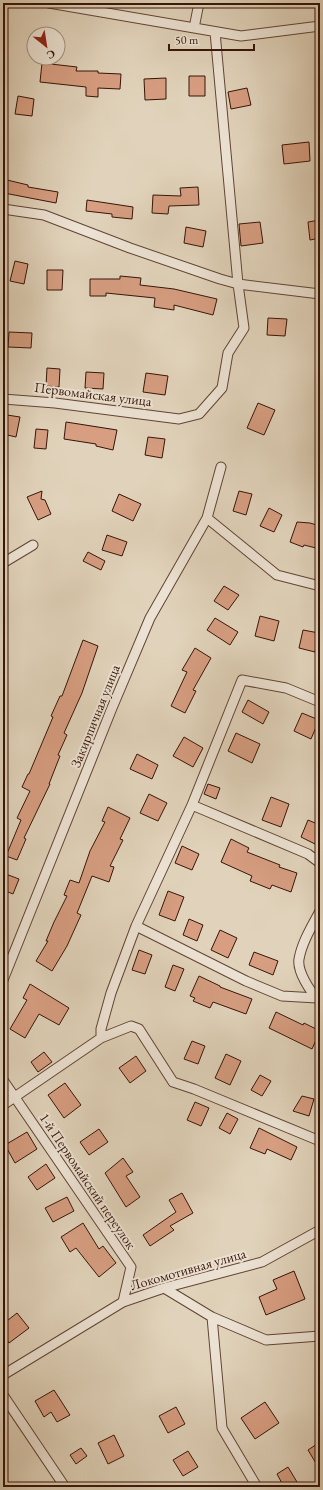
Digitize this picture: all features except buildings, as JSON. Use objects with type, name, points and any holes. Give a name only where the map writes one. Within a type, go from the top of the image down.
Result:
[{"type":"street","points":[[49,3],[241,36],[320,26]]},
{"type":"street","points":[[194,28],[199,3]]},
{"type":"street","points":[[215,32],[238,284]]},
{"type":"street","points":[[3,209],[44,215],[130,248],[238,284],[320,294]]},
{"type":"street","name":"Первомайская улица","points":[[3,399],[55,403],[179,419],[199,414],[222,388],[228,353],[244,328],[238,284]]},
{"type":"street","name":"Закирпичная улица","points":[[3,980],[112,708],[150,618],[207,518],[221,467]]},
{"type":"street","points":[[207,518],[277,575],[320,586]]},
{"type":"street","points":[[3,563],[32,545]]},
{"type":"street","points":[[101,1038],[101,1030],[111,993],[136,926],[192,804],[242,680],[286,688],[320,702]]},
{"type":"street","points":[[192,804],[308,854],[320,864]]},
{"type":"street","points":[[318,999],[304,981],[299,960],[307,937],[320,911]]},
{"type":"street","points":[[136,926],[246,981],[282,996],[318,999]]},
{"type":"street","points":[[3,1105],[101,1038],[131,1026],[139,1029],[173,1082],[194,1089],[320,1141]]},
{"type":"street","name":"1-й Первомайский переулок","points":[[3,1080],[131,1267],[123,1302]]},
{"type":"street","name":"Локомотивная улица","points":[[3,1375],[123,1302],[164,1288],[262,1262],[320,1230]]},
{"type":"street","points":[[164,1288],[212,1317],[266,1340],[320,1336]]},
{"type":"street","points":[[212,1317],[222,1428],[257,1487]]},
{"type":"street","points":[[3,1395],[65,1487]]}]
